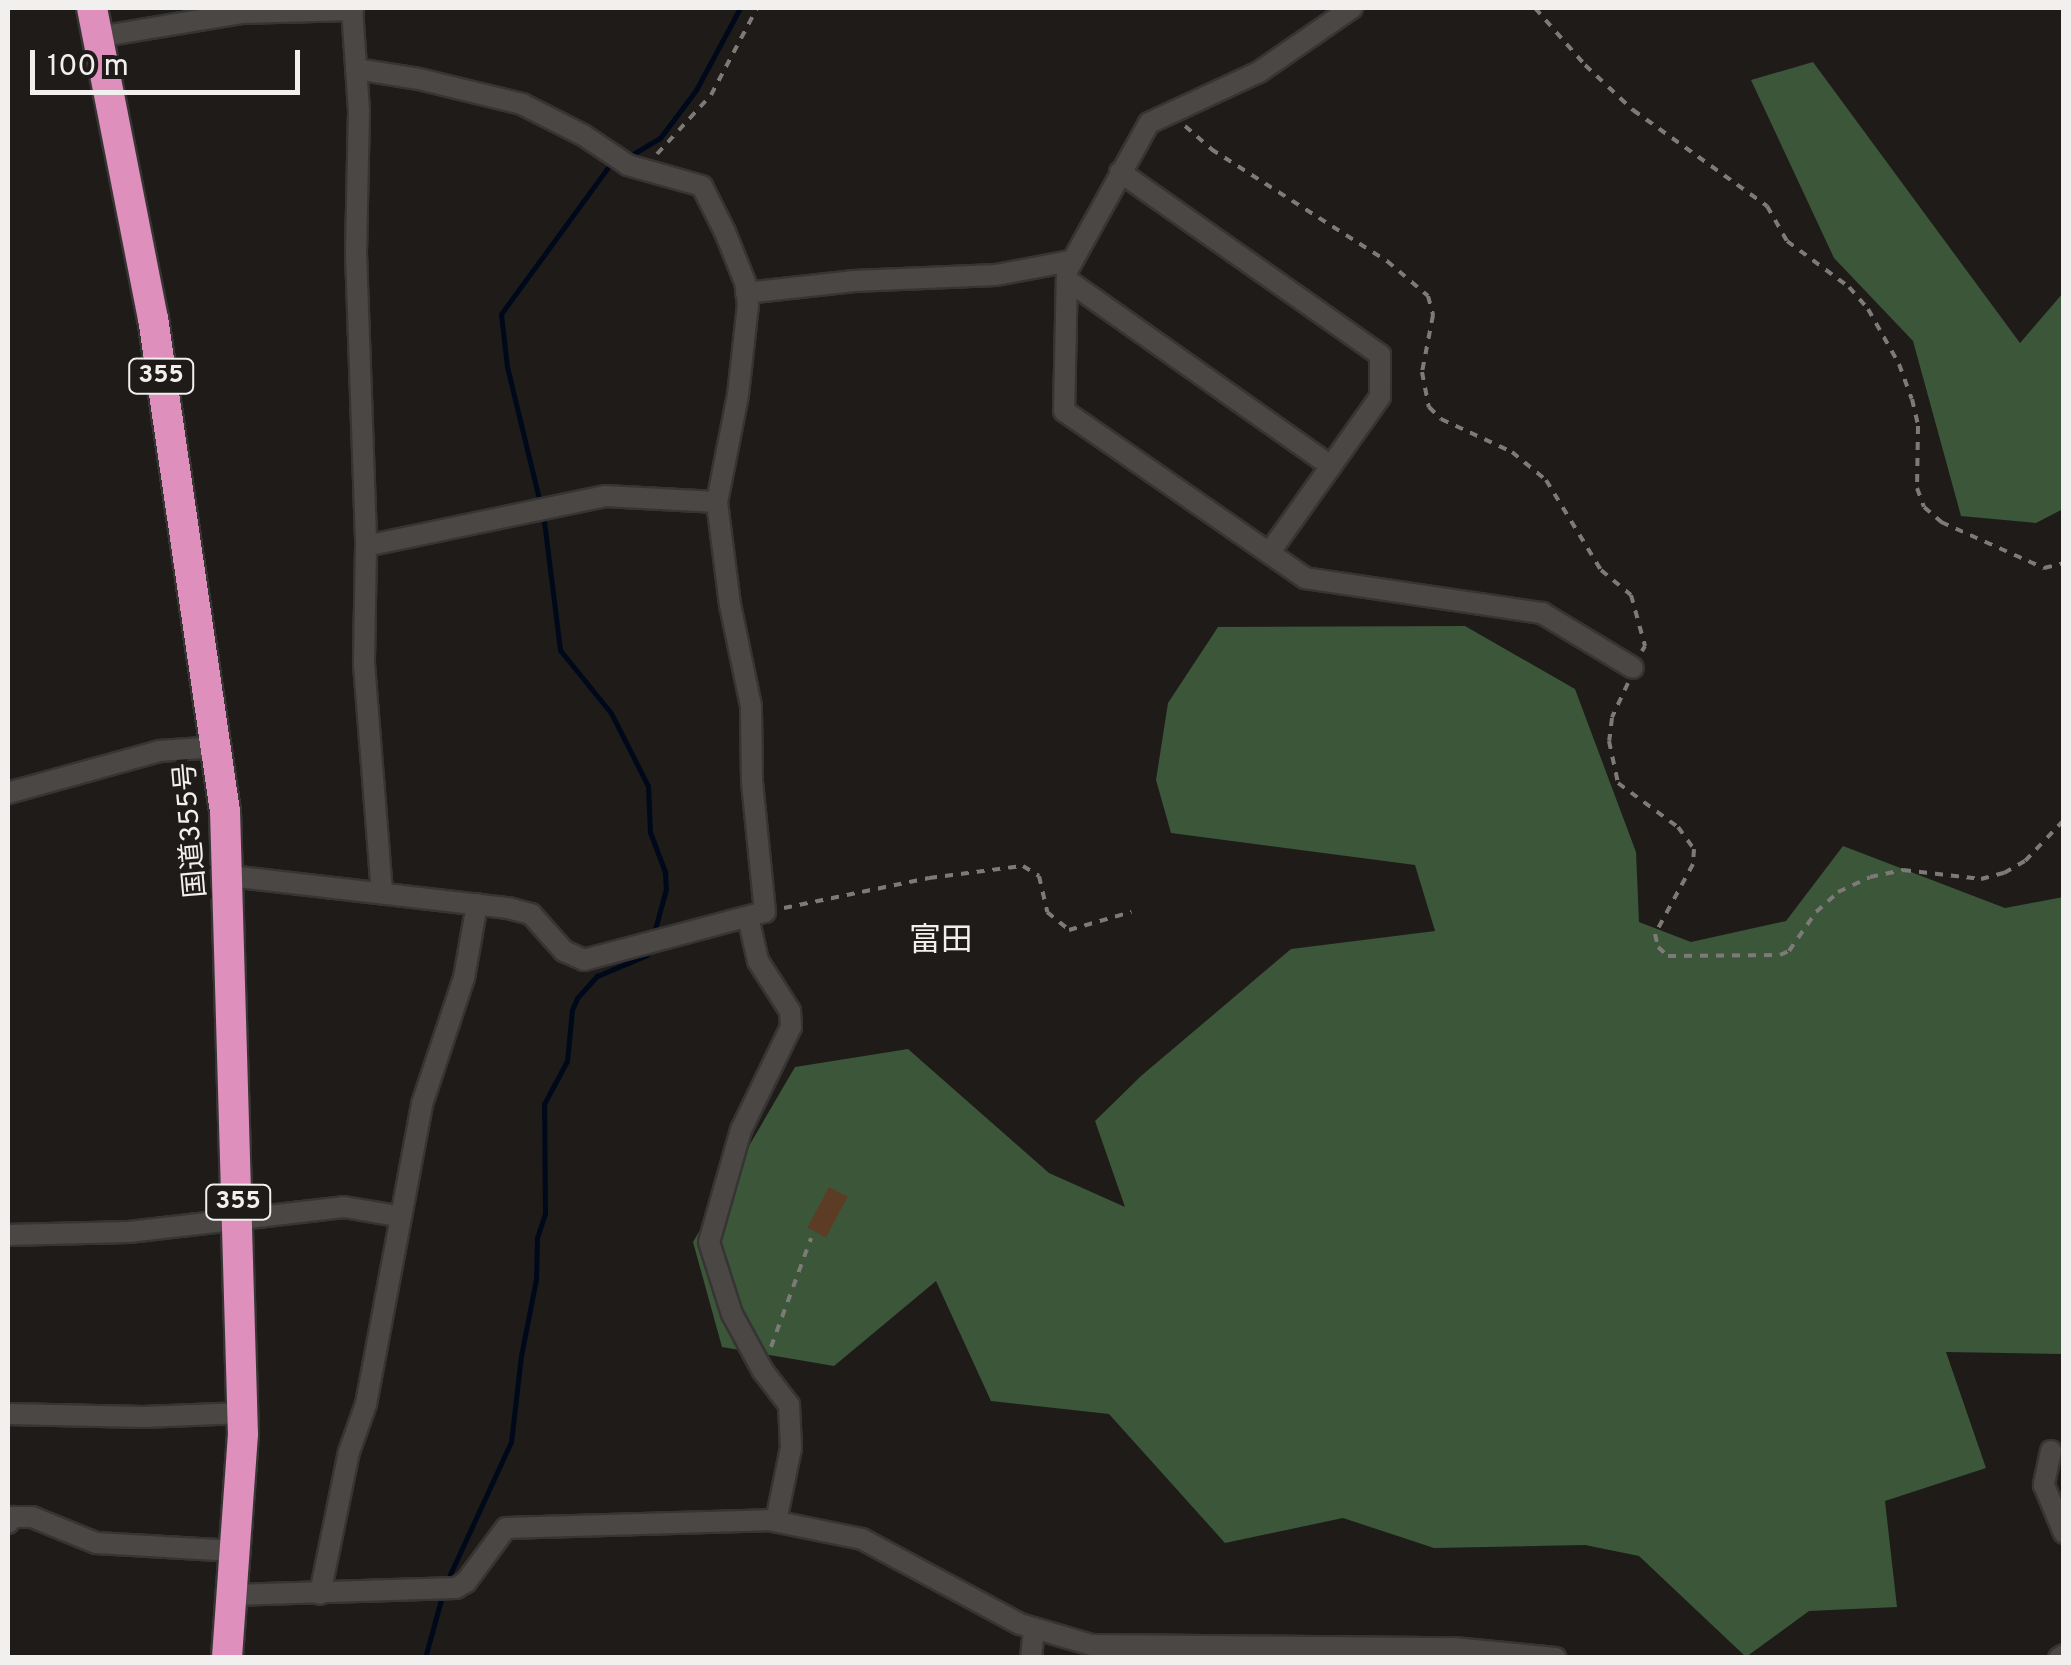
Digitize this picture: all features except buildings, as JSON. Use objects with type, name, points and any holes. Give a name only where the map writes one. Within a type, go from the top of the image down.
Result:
[{"type":"highway","name":"国道355号","points":[[95,22],[153,318],[218,747],[230,876],[243,1413],[226,1658]]},
{"type":"street","points":[[1352,8],[1259,72],[1148,123],[1068,270],[1064,411],[1306,578],[1542,614],[1633,668]]},
{"type":"street","points":[[95,22],[352,9],[358,364],[366,546],[366,716],[382,892]]},
{"type":"street","points":[[356,70],[419,79],[522,104],[583,135],[628,165],[702,186],[725,232],[746,293],[738,395],[716,502],[730,606],[751,706],[758,962],[790,1012],[783,1049],[741,1130],[709,1242],[732,1314],[763,1371],[789,1405],[791,1448],[776,1521]]},
{"type":"street","points":[[1120,172],[1380,356],[1380,397],[1269,553]]},
{"type":"street","points":[[746,293],[836,282],[1068,270],[1331,466]]},
{"type":"street","points":[[366,546],[604,496],[716,502]]},
{"type":"street","points":[[8,793],[160,751],[218,747]]},
{"type":"street","points":[[230,876],[382,892],[531,914],[564,951],[584,960],[756,915]]},
{"type":"street","points":[[320,1594],[349,1452],[366,1404],[398,1216],[434,1059],[464,978],[477,904]]},
{"type":"street","points":[[8,1235],[239,1222],[344,1207],[398,1216]]},
{"type":"street","points":[[8,1414],[142,1417],[243,1413]]},
{"type":"street","points":[[2051,1450],[2044,1486],[2064,1533]]},
{"type":"street","points":[[8,1522],[13,1517],[32,1517],[96,1543],[235,1551]]},
{"type":"street","points":[[232,1595],[443,1589],[466,1582],[506,1528],[776,1521],[862,1539],[1034,1628],[1092,1645],[1454,1648],[1556,1658]]},
{"type":"street","points":[[1032,1658],[1034,1628]]},
{"type":"path","points":[[645,170],[711,95],[757,8]]},
{"type":"path","points":[[1536,8],[1585,65],[1634,110],[1767,206],[1788,241],[1848,287],[1868,309],[1899,364],[1912,399],[1918,426],[1918,488],[1924,507],[1940,522],[2044,568],[2064,563]]},
{"type":"path","points":[[1169,112],[1212,149],[1386,261],[1428,296],[1433,315],[1422,372],[1429,407],[1441,419],[1512,452],[1546,480],[1601,570],[1631,594],[1646,646],[1612,718],[1610,762],[1618,783],[1678,827],[1694,849],[1693,864],[1655,934],[1658,948],[1668,956],[1780,955],[1789,951],[1816,912],[1838,892],[1870,877],[1903,870],[1981,879],[2004,873],[2025,862],[2064,820]]},
{"type":"path","points":[[756,915],[930,878],[1023,866],[1039,876],[1047,912],[1069,930],[1131,912]]},
{"type":"path","points":[[763,1371],[811,1238]]},
{"type":"green space","points":[[1813,62],[2020,343],[2063,293],[2063,509],[2036,523],[1961,516],[1913,341],[1834,258],[1751,80]]},
{"type":"green space","points":[[1465,626],[1575,689],[1636,852],[1639,922],[1691,942],[1786,921],[1843,846],[2005,908],[2063,897],[2063,1354],[1946,1352],[1986,1468],[1885,1501],[1897,1607],[1809,1611],[1746,1657],[1639,1556],[1585,1545],[1434,1548],[1343,1518],[1225,1543],[1109,1414],[991,1401],[936,1281],[834,1366],[722,1347],[693,1242],[795,1067],[908,1049],[1049,1173],[1125,1207],[1095,1121],[1141,1076],[1291,949],[1435,931],[1415,865],[1171,833],[1156,780],[1168,703],[1218,627]]},
{"type":"waterway","points":[[633,154],[660,138],[696,90],[740,8]]},
{"type":"waterway","points":[[540,503],[507,367],[501,314],[609,166]]},
{"type":"waterway","points":[[543,513],[560,650],[611,713],[648,786],[650,832],[665,872],[666,889],[654,933]]},
{"type":"waterway","points":[[447,1581],[511,1442],[521,1356],[536,1279],[537,1238],[545,1213],[544,1104],[567,1061],[572,1010],[577,998],[597,976],[647,955]]},
{"type":"waterway","points":[[425,1658],[442,1596]]},
{"type":"district","name":"富田","points":[[941,942]]}]
